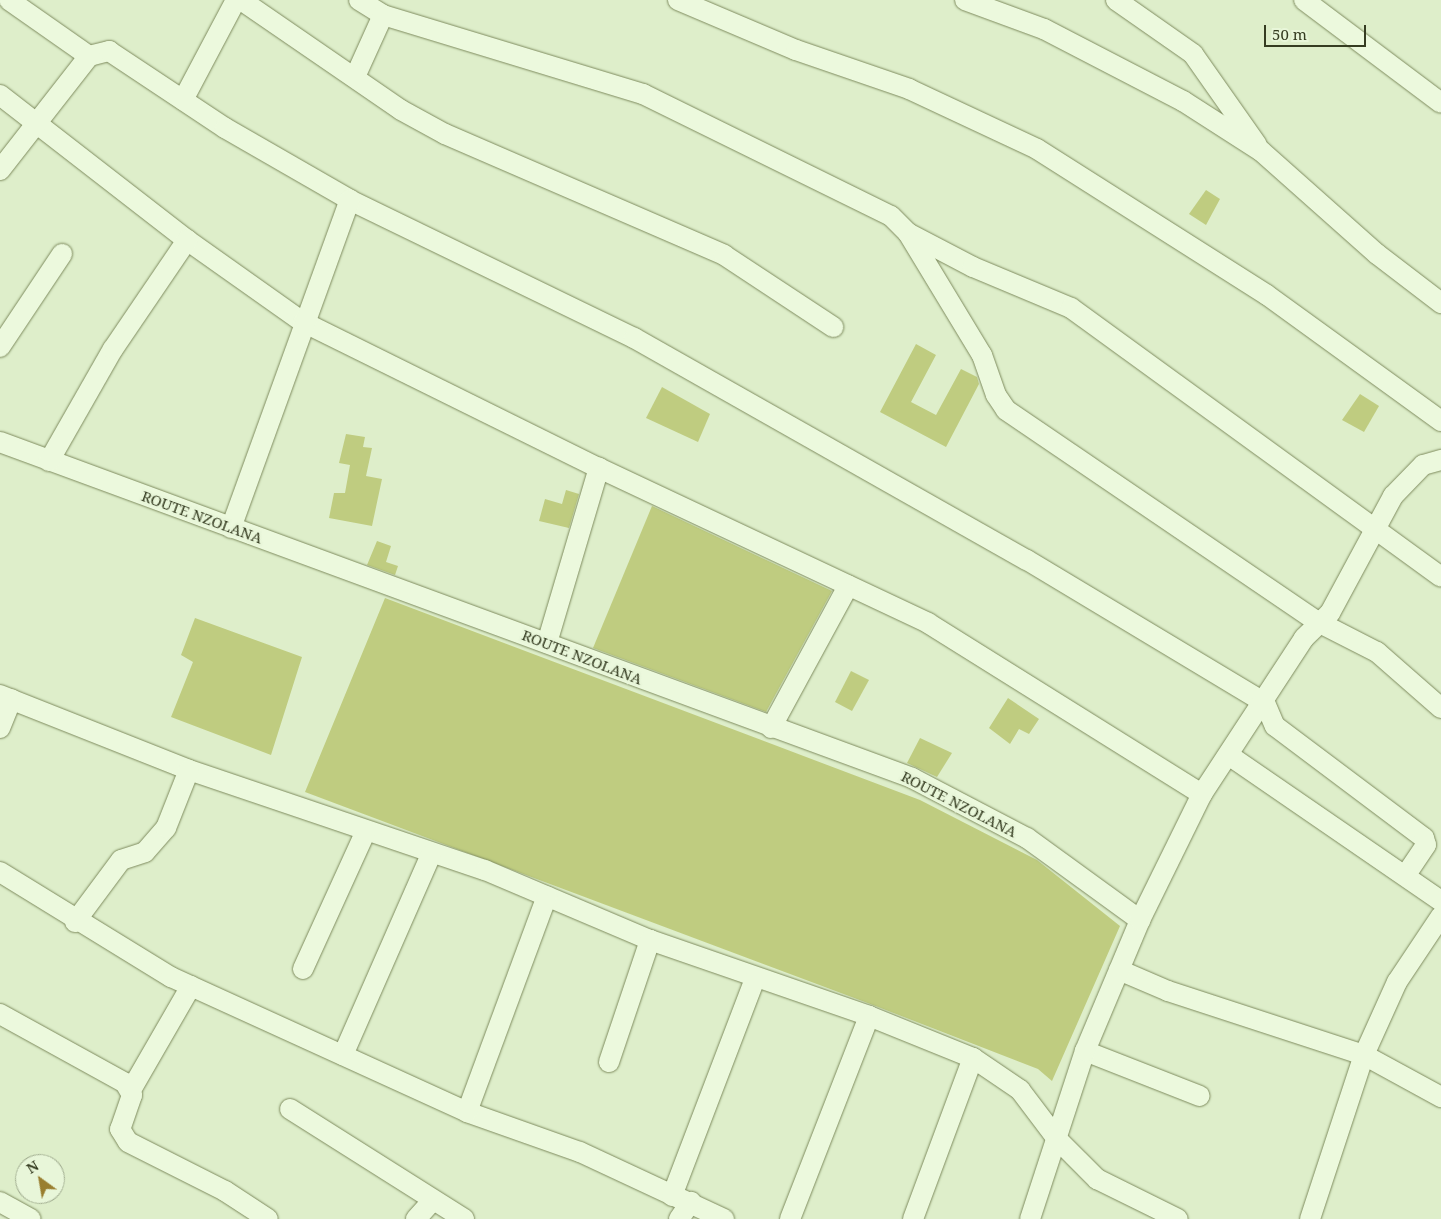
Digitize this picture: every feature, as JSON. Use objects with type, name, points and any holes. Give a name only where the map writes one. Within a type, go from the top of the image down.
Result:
[{"type":"street","points":[[9,0],[89,56]]},
{"type":"street","points":[[183,100],[236,0]]},
{"type":"street","points":[[241,0],[355,78],[445,134],[724,255],[833,327]]},
{"type":"street","points":[[359,0],[383,15],[643,94],[870,204],[908,232],[973,267],[1071,308],[1441,577]]},
{"type":"street","points":[[678,0],[796,50],[910,89],[1037,149],[1267,295],[1441,421]]},
{"type":"street","points":[[965,0],[1082,47],[1183,101],[1261,151],[1377,254],[1441,303]]},
{"type":"street","points":[[1116,0],[1193,54],[1261,151]]},
{"type":"street","points":[[1304,0],[1441,103]]},
{"type":"street","points":[[355,78],[383,15]]},
{"type":"street","points":[[0,170],[89,56],[109,52],[183,100],[350,200],[634,338],[1027,560],[1265,703],[1275,726],[1424,838],[1426,845],[1405,876]]},
{"type":"street","points":[[0,95],[187,240],[303,322],[599,468],[928,623],[1202,794]]},
{"type":"street","points":[[232,528],[303,322],[350,200]]},
{"type":"street","points":[[908,232],[982,355],[996,395],[1006,410],[1320,623],[1377,652],[1441,708]]},
{"type":"street","points":[[49,461],[113,349],[187,240]]},
{"type":"street","points":[[0,347],[62,254]]},
{"type":"street","name":"ROUTE NZOLANA","points":[[0,442],[547,643],[771,728],[912,778],[1027,838],[1140,920]]},
{"type":"street","points":[[1030,1219],[1085,1051],[1140,920],[1202,794],[1265,703],[1286,665],[1335,605],[1375,528],[1408,480],[1423,465],[1441,460]]},
{"type":"street","points":[[547,643],[599,468]]},
{"type":"street","points":[[771,728],[848,586]]},
{"type":"street","points":[[0,728],[6,697],[89,734],[365,833],[431,855],[486,870],[650,940],[755,979],[869,1016],[973,1058],[1020,1090],[1057,1139],[1097,1179],[1178,1219]]},
{"type":"street","points":[[1230,756],[1441,901]]},
{"type":"street","points":[[75,922],[121,860],[145,852],[166,828],[189,770]]},
{"type":"street","points":[[303,969],[365,833]]},
{"type":"street","points":[[343,1055],[431,855]]},
{"type":"street","points":[[0,872],[75,922],[191,986],[467,1112],[580,1152],[724,1219]]},
{"type":"street","points":[[467,1112],[547,896]]},
{"type":"street","points":[[1310,1219],[1364,1055],[1397,982],[1441,916]]},
{"type":"street","points":[[609,1062],[650,940]]},
{"type":"street","points":[[1120,970],[1178,994],[1364,1055],[1441,1097]]},
{"type":"street","points":[[679,1219],[682,1199],[755,979]]},
{"type":"street","points":[[191,986],[131,1090],[130,1104],[120,1129],[124,1139],[226,1191],[268,1219]]},
{"type":"street","points":[[0,1014],[131,1090]]},
{"type":"street","points":[[790,1219],[869,1016]]},
{"type":"street","points":[[1085,1051],[1200,1096]]},
{"type":"street","points":[[914,1219],[973,1058]]},
{"type":"street","points":[[290,1109],[464,1219]]},
{"type":"street","points":[[416,1219],[433,1200]]},
{"type":"street","points":[[0,1202],[31,1219]]},
{"type":"building","points":[[1206,190],[1220,199],[1206,225],[1189,214]]},
{"type":"building","points":[[916,344],[936,355],[911,402],[936,415],[961,369],[977,377],[979,384],[946,447],[880,412]]},
{"type":"building","points":[[662,387],[710,414],[698,442],[646,418]]},
{"type":"building","points":[[1360,394],[1379,406],[1364,432],[1342,420]]},
{"type":"building","points":[[346,434],[365,437],[363,447],[372,448],[366,476],[382,479],[372,526],[329,518],[334,493],[345,493],[350,465],[339,463]]},
{"type":"building","points":[[566,490],[579,494],[569,528],[539,521],[545,499],[562,504]]},
{"type":"building","points":[[652,506],[832,591],[766,712],[593,648]]},
{"type":"building","points":[[377,541],[391,546],[386,562],[398,566],[395,575],[367,565]]},
{"type":"building","points":[[385,598],[920,800],[1037,860],[1120,926],[1052,1081],[1038,1069],[873,1005],[305,792]]},
{"type":"building","points":[[195,618],[302,657],[271,755],[171,717],[193,662],[181,655]]},
{"type":"building","points":[[851,671],[869,680],[852,711],[835,702]]},
{"type":"building","points":[[1008,698],[1039,719],[1029,734],[1019,729],[1010,744],[989,728]]},
{"type":"building","points":[[920,738],[952,753],[937,777],[907,763]]}]
